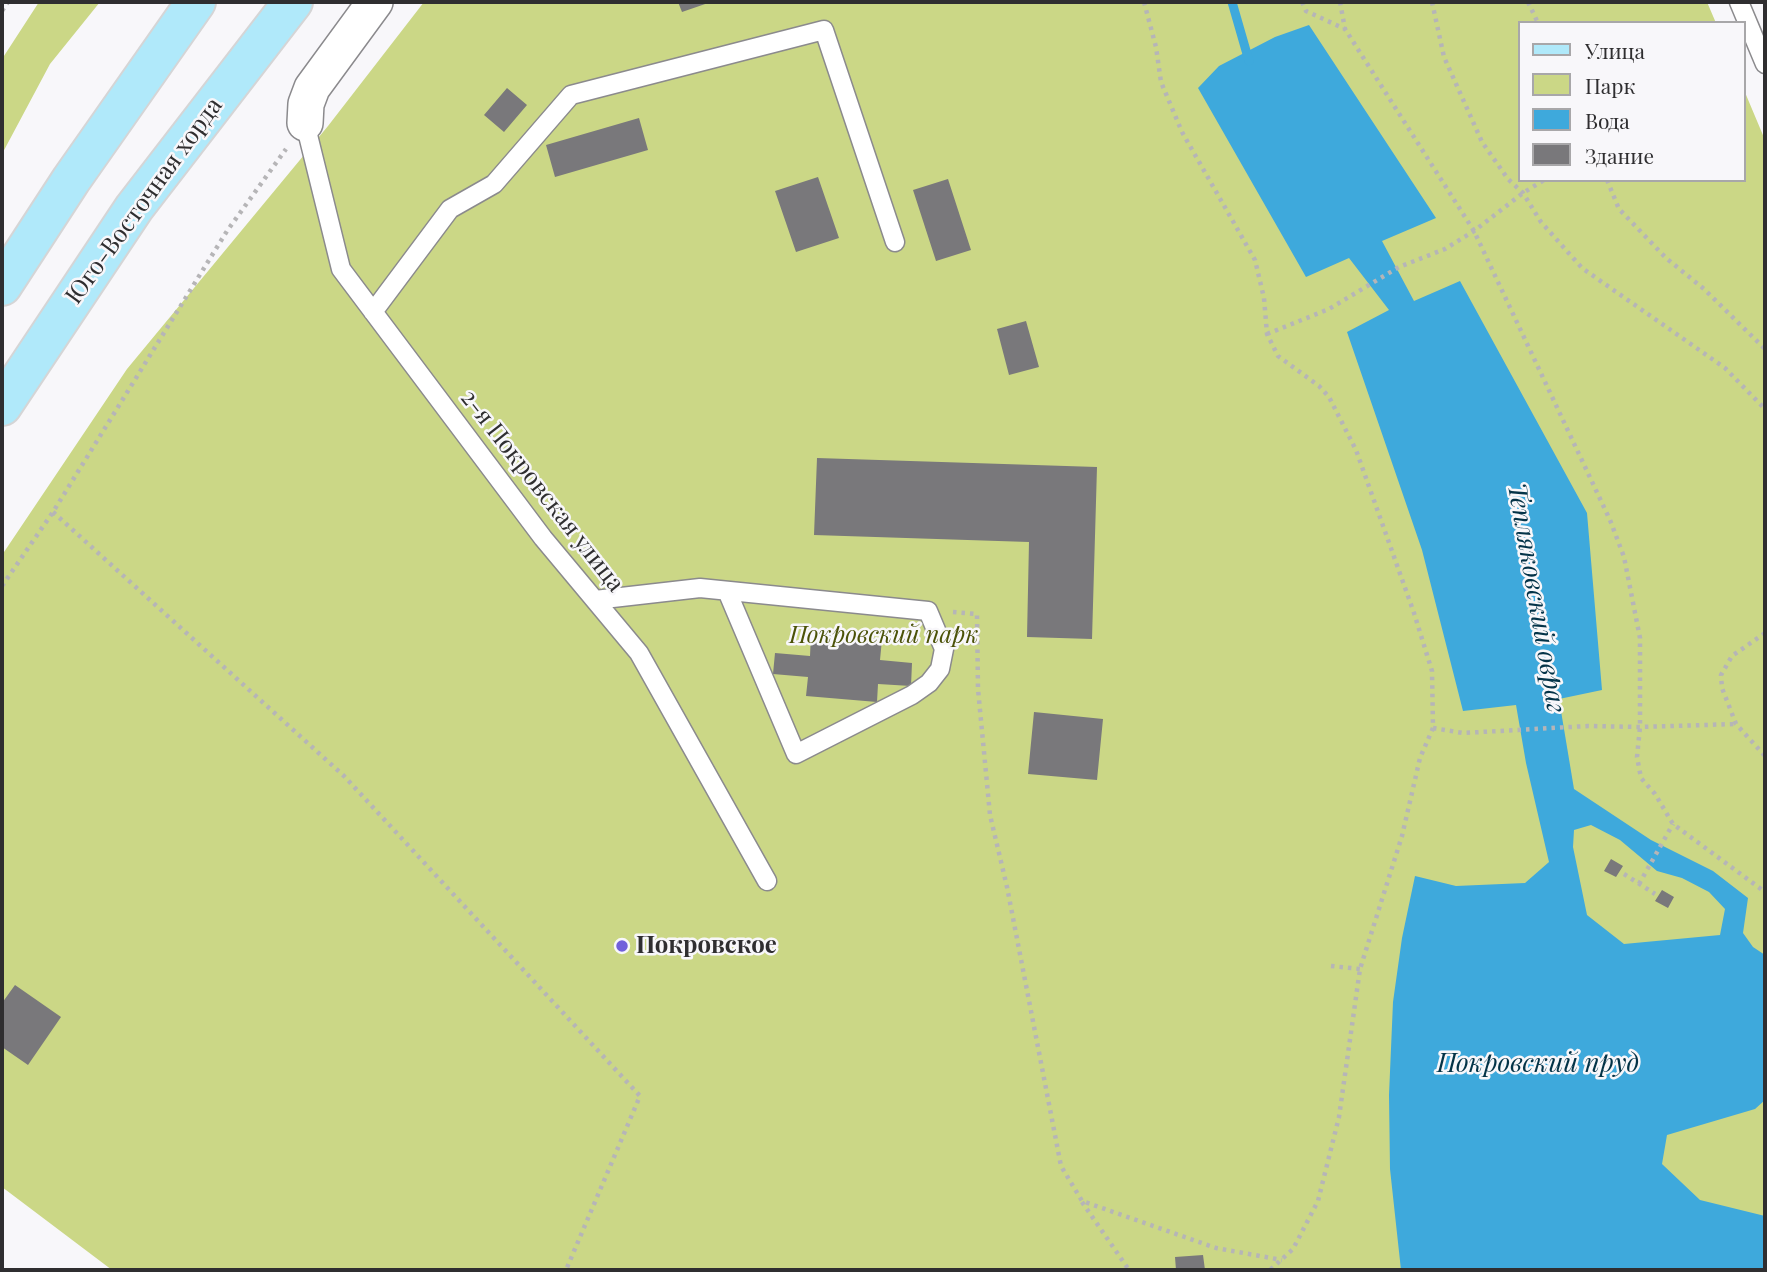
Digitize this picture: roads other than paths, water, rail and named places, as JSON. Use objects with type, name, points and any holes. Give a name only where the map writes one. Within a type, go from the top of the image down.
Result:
[{"type":"main road","points":[[2,286],[71,180],[196,2]]},
{"type":"main road","name":"Юго-Восточная хорда","points":[[2,406],[134,208],[293,2]]},
{"type":"street","points":[[305,123],[306,104],[312,88],[375,2]]},
{"type":"lane","points":[[1739,2],[1765,64]]},
{"type":"lane","points":[[373,312],[450,209],[494,184],[571,96],[824,30],[895,242]]},
{"type":"lane","name":"2-я Покровская улица","points":[[305,123],[341,269],[543,538],[639,653],[768,881]]},
{"type":"lane","points":[[595,600],[700,588],[928,611],[944,649],[940,669],[929,683],[912,695],[796,754],[727,591]]},
{"type":"water","name":"Покровский пруд","points":[[1309,25],[1436,218],[1382,241],[1414,301],[1460,281],[1587,513],[1602,690],[1559,699],[1574,789],[1651,840],[1713,871],[1748,898],[1743,933],[1753,947],[1765,955],[1765,1100],[1755,1109],[1667,1135],[1662,1164],[1700,1200],[1765,1216],[1765,1270],[1401,1270],[1390,1169],[1389,1095],[1393,1002],[1402,938],[1415,876],[1456,886],[1525,883],[1549,862],[1526,763],[1516,705],[1463,711],[1422,550],[1347,332],[1389,310],[1349,258],[1306,277],[1198,88],[1219,66],[1275,37]],"holes":[[[1591,825],[1620,840],[1657,871],[1682,878],[1709,892],[1725,909],[1720,935],[1624,944],[1587,915],[1573,847],[1574,830]]]},
{"type":"waterway","name":"Тепляковский овраг","points":[[1232,2],[1249,61]]},
{"type":"place","name":"Покровское","points":[[622,946]]},
{"type":"park label","name":"Покровский парк","points":[[884,636]]}]
